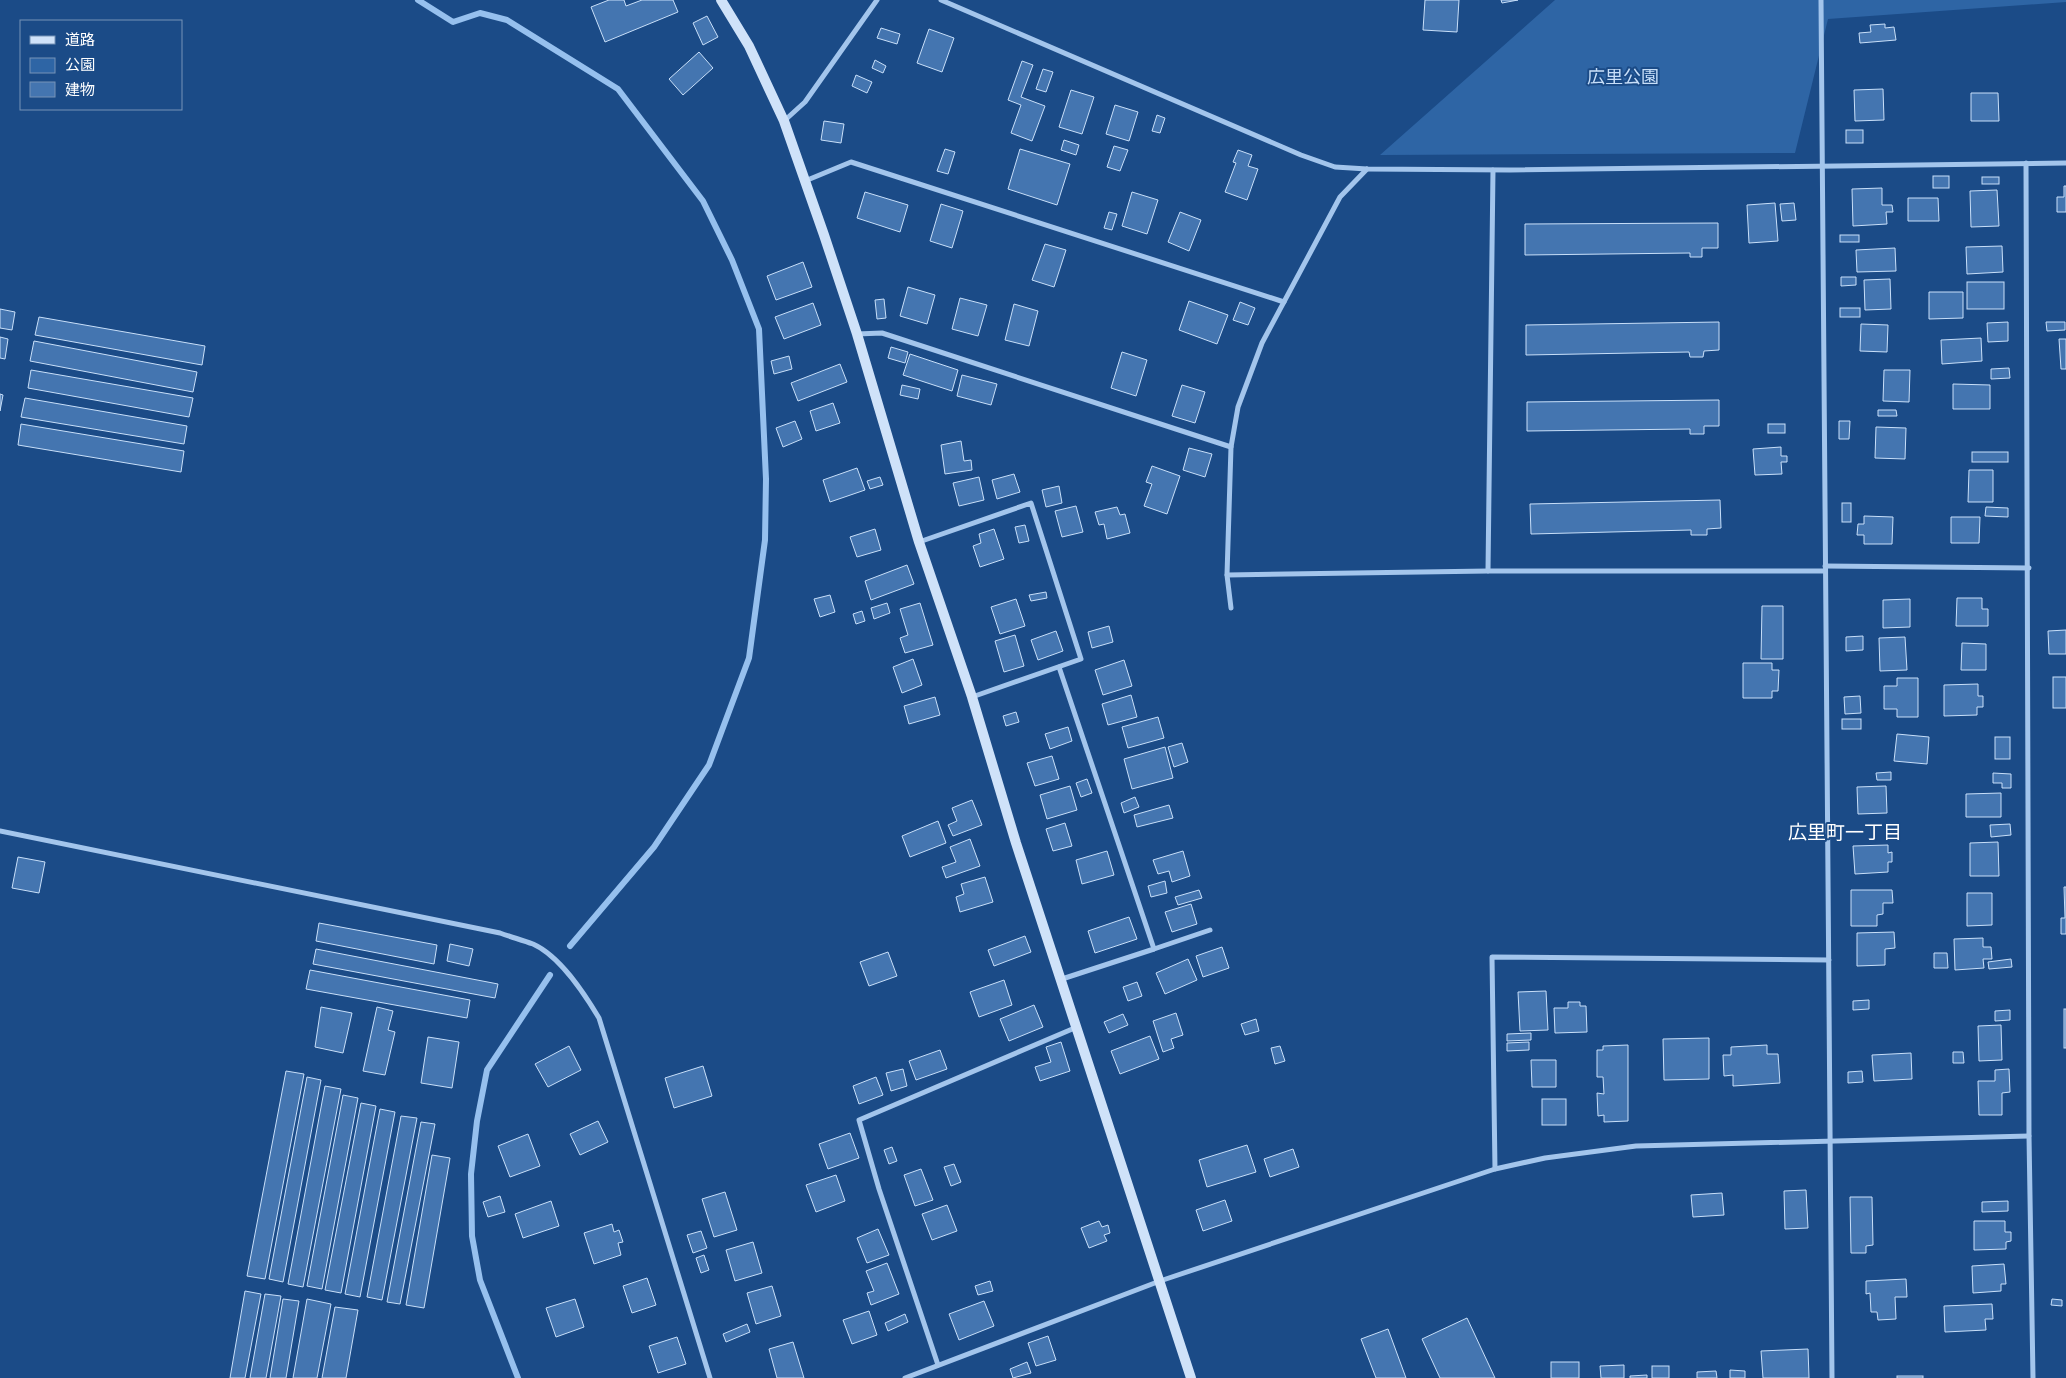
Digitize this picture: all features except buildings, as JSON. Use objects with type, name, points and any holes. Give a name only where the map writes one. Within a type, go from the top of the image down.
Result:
[{"type":"street","points":[[720,0],[749,46],[784,121],[805,181],[857,334],[919,542],[972,697],[1016,844],[1078,1026],[1191,1378]]},
{"type":"street","points":[[784,121],[805,102],[877,0]]},
{"type":"street","points":[[941,0],[1301,155],[1334,167],[1367,170],[1494,170],[2066,163]]},
{"type":"street","points":[[1821,0],[1832,1378]]},
{"type":"street","points":[[805,181],[850,162],[1284,302]]},
{"type":"street","points":[[2026,163],[2029,568],[2029,1136],[2033,1378]]},
{"type":"street","points":[[1231,608],[1227,575],[1231,447],[1238,407],[1262,343],[1340,198],[1367,170]]},
{"type":"street","points":[[1488,571],[1494,170]]},
{"type":"street","points":[[857,334],[882,334],[1231,447]]},
{"type":"street","points":[[919,542],[1031,503],[1081,659],[972,697]]},
{"type":"street","points":[[1227,575],[1825,568],[2029,568]]},
{"type":"street","points":[[1059,666],[1154,949]]},
{"type":"street","points":[[0,832],[500,933],[535,945],[560,965],[582,989],[599,1018],[710,1378]]},
{"type":"street","points":[[1062,979],[1210,930]]},
{"type":"street","points":[[1495,1169],[1492,957],[1829,960]]},
{"type":"street","points":[[938,1365],[879,1188],[859,1120],[1078,1026]]},
{"type":"street","points":[[905,1378],[1160,1281],[1495,1169],[1545,1158],[1636,1146],[2029,1136]]},
{"type":"green space","name":"広里公園","points":[[1555,0],[2066,0],[2066,2],[1828,19],[1795,153],[1380,155]]},
{"type":"waterway","points":[[418,0],[453,22],[480,13],[507,20],[618,89],[703,201],[732,260],[759,329],[766,479],[765,540],[749,658],[709,765],[654,847],[570,946]]},
{"type":"waterway","points":[[518,1378],[480,1280],[472,1236],[471,1174],[477,1121],[487,1070],[550,975]]},
{"type":"district","name":"広里町一丁目","points":[[1845,832]]}]
